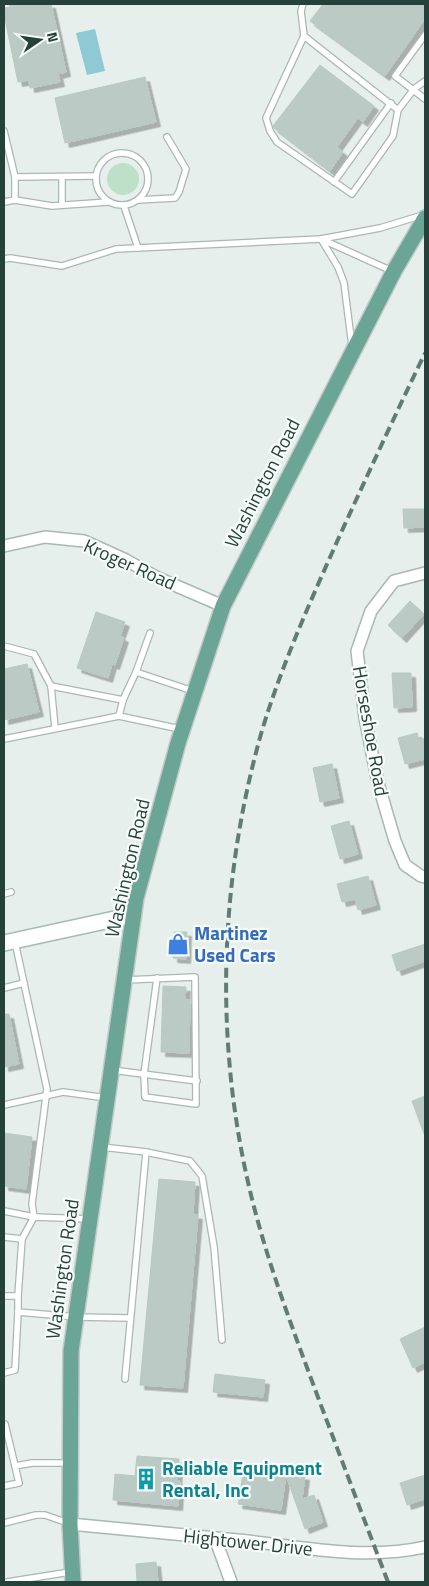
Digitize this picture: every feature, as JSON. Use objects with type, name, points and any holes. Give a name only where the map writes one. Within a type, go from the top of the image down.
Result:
[{"type":"main road","name":"Washington Road","points":[[73,1577],[70,1524],[71,1351],[133,915],[143,873],[183,730],[223,606],[352,351],[425,216]]},
{"type":"main road","points":[[10,942],[133,915]]},
{"type":"street","name":"Kroger Road","points":[[4,546],[44,537],[84,541],[126,560],[158,578],[223,606]]},
{"type":"street","name":"Horseshoe Road","points":[[425,574],[394,581],[372,611],[357,651],[365,718],[378,783],[395,841],[405,865],[425,877]]},
{"type":"street","name":"Hightower Drive","points":[[70,1524],[363,1554],[397,1553],[425,1547]]},
{"type":"street","points":[[215,1538],[231,1582]]},
{"type":"lane","points":[[304,4],[301,11],[304,36],[266,118],[277,142],[352,194],[393,136],[398,110],[414,89],[425,82]]},
{"type":"lane","points":[[425,35],[395,76],[425,99]]},
{"type":"lane","points":[[304,36],[398,110]]},
{"type":"lane","points":[[334,182],[391,103]]},
{"type":"lane","points":[[4,131],[15,177],[15,200]]},
{"type":"lane","points":[[4,202],[15,200],[62,206],[108,202],[124,206],[138,200],[175,198],[179,192],[186,169],[167,137]]},
{"type":"lane","points":[[108,202],[98,191],[96,176],[98,168],[103,161],[118,153],[127,153],[135,156],[146,169],[148,186],[138,200]]},
{"type":"lane","points":[[15,177],[96,176]]},
{"type":"lane","points":[[62,177],[62,206]]},
{"type":"lane","points":[[124,206],[138,248]]},
{"type":"lane","points":[[4,259],[10,258],[62,266],[116,249],[321,239],[380,228],[425,216]]},
{"type":"lane","points":[[321,239],[394,271]]},
{"type":"lane","points":[[321,239],[338,267],[344,283],[352,351]]},
{"type":"lane","points":[[119,716],[123,700],[150,634]]},
{"type":"lane","points":[[4,646],[34,654],[51,686],[55,728]]},
{"type":"lane","points":[[136,672],[195,691]]},
{"type":"lane","points":[[51,686],[123,700]]},
{"type":"lane","points":[[4,739],[119,716],[183,730]]},
{"type":"lane","points":[[4,894],[11,892]]},
{"type":"lane","points":[[4,1373],[15,1370],[22,1239],[34,1217],[32,1204],[47,1089],[24,983],[10,942]]},
{"type":"lane","points":[[124,980],[157,978],[194,977],[196,1104],[145,1097],[144,1074],[157,978]]},
{"type":"lane","points":[[4,988],[24,983]]},
{"type":"lane","points":[[111,1070],[197,1081]]},
{"type":"lane","points":[[4,1105],[63,1092],[107,1098]]},
{"type":"lane","points":[[100,1147],[146,1152],[190,1161],[202,1176],[214,1247],[222,1340]]},
{"type":"lane","points":[[125,1379],[146,1152]]},
{"type":"lane","points":[[4,1211],[34,1217],[90,1219]]},
{"type":"lane","points":[[4,1237],[22,1239]]},
{"type":"lane","points":[[4,1296],[18,1296]]},
{"type":"lane","points":[[18,1312],[76,1317],[130,1318]]},
{"type":"lane","points":[[4,1424],[19,1483],[4,1486]]},
{"type":"lane","points":[[15,1466],[32,1463],[70,1463]]},
{"type":"lane","points":[[4,1524],[36,1514],[45,1515],[70,1524]]},
{"type":"lane","points":[[7,1582],[73,1577]]},
{"type":"green space","points":[[123,163],[134,168],[139,179],[134,190],[123,195],[112,190],[107,179],[112,168]]},
{"type":"water","points":[[95,29],[105,71],[87,75],[76,33]]},
{"type":"building","points":[[9,4],[51,4],[66,72],[58,74],[60,82],[30,88],[29,80],[18,82],[4,14],[4,8],[10,7]]},
{"type":"building","points":[[323,4],[425,4],[425,19],[385,76],[310,21]]},
{"type":"building","points":[[320,65],[374,106],[363,122],[358,118],[337,147],[343,152],[330,171],[273,126]]},
{"type":"building","points":[[145,77],[156,122],[65,143],[55,98]]},
{"type":"building","points":[[403,509],[425,509],[425,527],[404,528]]},
{"type":"building","points":[[410,601],[424,614],[402,638],[388,625]]},
{"type":"building","points":[[96,612],[125,622],[120,636],[124,638],[115,665],[112,664],[108,678],[77,668]]},
{"type":"building","points":[[27,664],[39,712],[4,720],[4,669]]},
{"type":"building","points":[[392,673],[411,673],[412,707],[394,708]]},
{"type":"building","points":[[417,733],[419,740],[425,738],[425,759],[405,764],[398,738]]},
{"type":"building","points":[[332,764],[339,798],[320,802],[313,768]]},
{"type":"building","points":[[349,821],[358,854],[340,859],[331,826]]},
{"type":"building","points":[[368,876],[376,905],[358,910],[355,899],[342,902],[337,884]]},
{"type":"building","name":"Martinez Used Cars","points":[[174,932],[187,932],[186,959],[173,958]]},
{"type":"building","points":[[425,944],[425,961],[397,971],[392,955]]},
{"type":"building","points":[[163,986],[186,987],[185,1000],[190,1000],[189,1053],[161,1052]]},
{"type":"building","points":[[4,1014],[9,1014],[19,1064],[4,1067]]},
{"type":"building","points":[[425,1096],[425,1133],[424,1134],[412,1101]]},
{"type":"building","points":[[4,1133],[32,1137],[26,1189],[4,1186]]},
{"type":"building","points":[[159,1179],[195,1182],[193,1214],[198,1215],[183,1388],[140,1385]]},
{"type":"building","points":[[425,1327],[425,1362],[413,1368],[400,1339]]},
{"type":"building","points":[[215,1374],[265,1380],[263,1397],[213,1392]]},
{"type":"building","name":"Reliable Equipment Rental, Inc","points":[[137,1456],[179,1459],[177,1481],[180,1481],[178,1506],[113,1500],[115,1474],[135,1476]]},
{"type":"building","points":[[244,1467],[305,1476],[302,1499],[314,1495],[323,1522],[305,1529],[286,1475],[281,1510],[238,1504]]},
{"type":"building","points":[[425,1475],[425,1499],[407,1505],[400,1483]]},
{"type":"building","points":[[156,1562],[158,1582],[137,1582],[136,1564]]},
{"type":"railway","points":[[388,1582],[292,1327],[267,1253],[253,1203],[240,1145],[232,1086],[227,1027],[226,968],[229,909],[236,850],[247,792],[269,709],[287,658],[318,584],[425,353]]},
{"type":"place","name":"Martinez Used Cars","points":[[178,944]]},
{"type":"place","name":"Reliable Equipment Rental, Inc","points":[[146,1479]]}]
